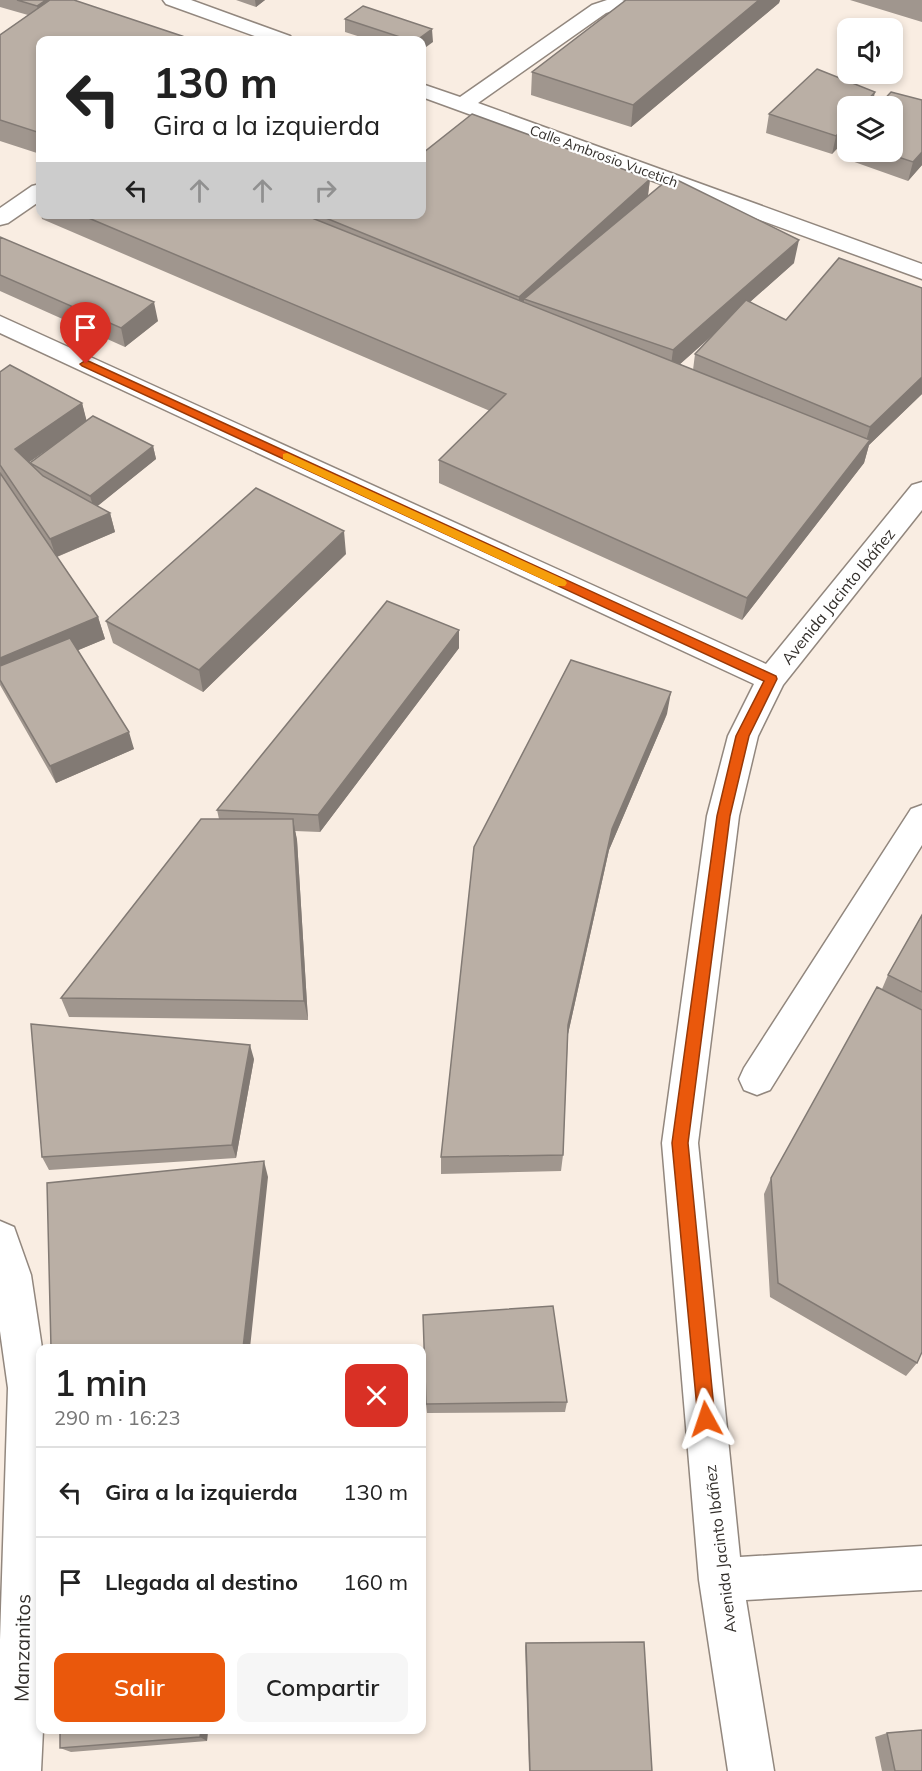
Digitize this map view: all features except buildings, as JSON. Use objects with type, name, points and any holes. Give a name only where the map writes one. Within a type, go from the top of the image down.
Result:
[{"type":"street","points":[[172,0],[265,36]]},
{"type":"street","points":[[462,105],[599,9],[614,4],[679,22]]},
{"type":"street","name":"Calle Ambrosio Vucetich","points":[[426,92],[922,272]]},
{"type":"street","points":[[0,218],[36,194]]},
{"type":"street","points":[[0,324],[771,679]]},
{"type":"street","name":"Avenida Jacinto Ibáñez","points":[[751,1771],[721,1580],[680,1143],[723,816],[743,736],[771,679],[922,491]]},
{"type":"street","points":[[757,1079],[917,838]]},
{"type":"street","name":"Manzanitos","points":[[0,1240],[12,1275],[28,1388],[13,1749]]},
{"type":"street","points":[[721,1580],[922,1568]]},
{"type":"slow traffic","points":[[287,456],[561,583]]},
{"type":"route","points":[[86,364],[771,679],[743,736],[723,816],[680,1143],[706,1419]]}]
